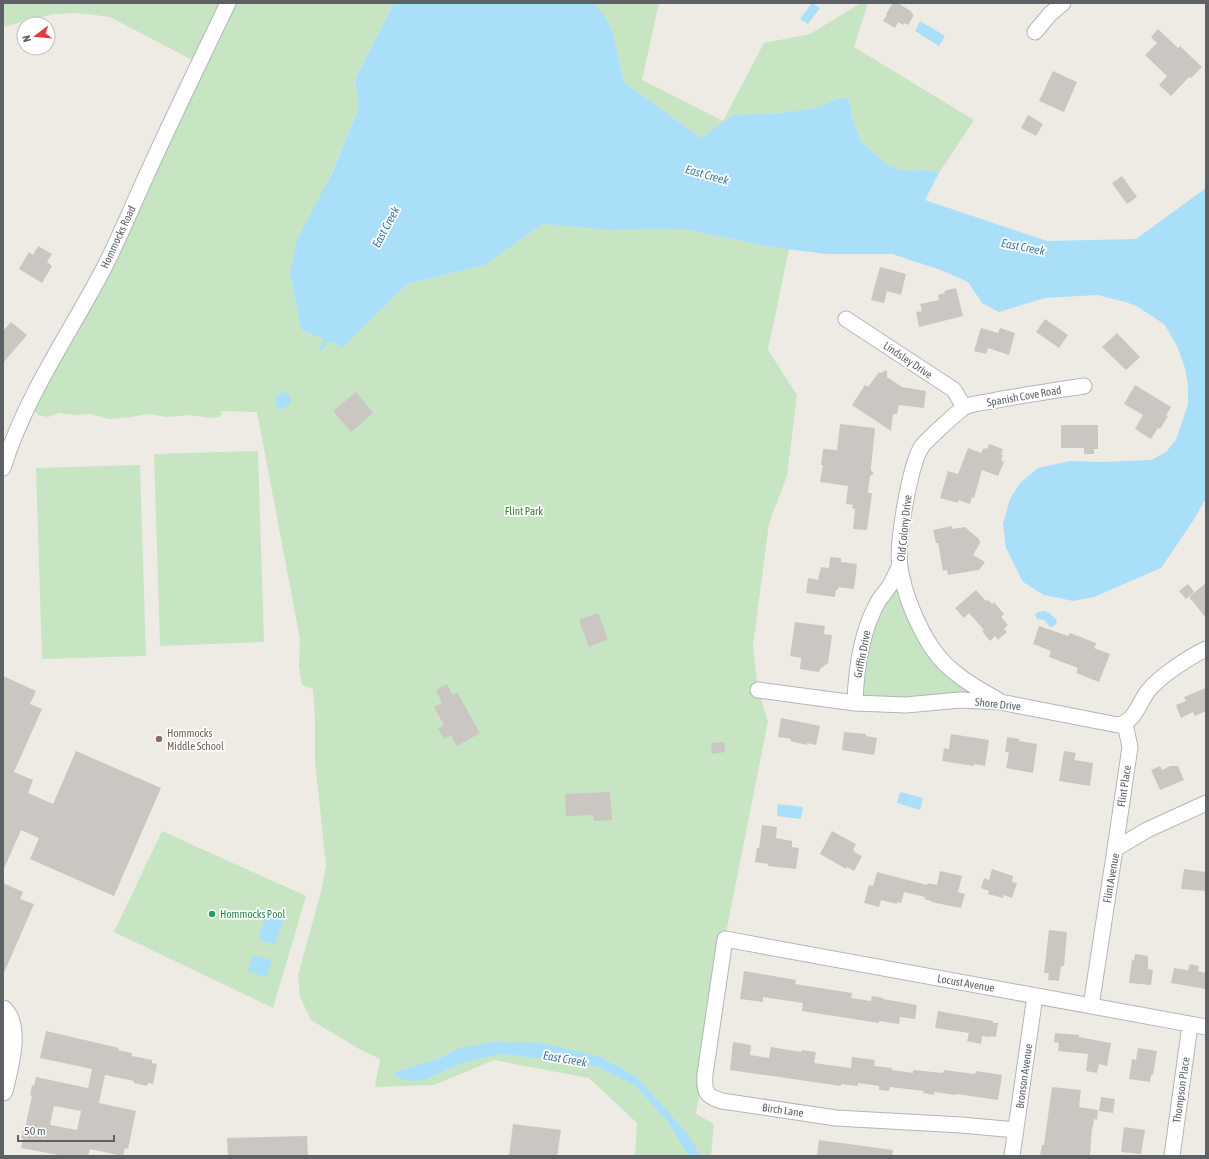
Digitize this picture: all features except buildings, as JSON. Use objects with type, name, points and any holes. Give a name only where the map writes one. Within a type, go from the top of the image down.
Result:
[{"type":"street","name":"Hommocks Road","points":[[3,468],[24,412],[51,360],[104,268],[184,94],[228,3]]},
{"type":"street","points":[[1035,32],[1050,14],[1063,3]]},
{"type":"street","name":"Lindsley Drive","points":[[846,319],[954,390],[964,407]]},
{"type":"street","name":"Spanish Cove Road","points":[[964,407],[1084,386]]},
{"type":"street","name":"Old Colony Drive","points":[[964,407],[922,446],[910,482],[905,508],[900,544],[900,566],[910,605],[932,649],[947,666],[970,684],[1000,702]]},
{"type":"street","name":"Griffin Drive","points":[[855,703],[862,644],[870,619],[900,566]]},
{"type":"street","points":[[1125,724],[1135,713],[1148,691],[1169,672],[1206,649]]},
{"type":"street","name":"Shore Drive","points":[[758,690],[855,703],[906,705],[960,700],[1000,702],[1118,725],[1125,724]]},
{"type":"street","name":"Flint Place","points":[[1115,849],[1130,747],[1125,724]]},
{"type":"street","name":"Flint Avenue","points":[[1091,1006],[1115,849],[1147,830],[1206,803]]},
{"type":"street","name":"Locust Avenue","points":[[725,939],[1206,1027]]},
{"type":"street","name":"Birch Lane","points":[[725,939],[705,1074],[705,1087],[708,1095],[712,1098],[722,1101],[836,1118],[961,1125],[1016,1130]]},
{"type":"street","name":"Bronson Avenue","points":[[1012,1156],[1034,996]]},
{"type":"street","points":[[3,1010],[6,1013],[11,1027],[12,1043],[10,1062],[3,1091]]},
{"type":"street","name":"Thompson Place","points":[[1172,1156],[1190,1025]]},
{"type":"green space","points":[[3,3],[224,3],[196,62],[110,17],[79,13],[53,14],[45,16],[16,16],[16,24],[3,27]]},
{"type":"green space","name":"Flint Park","points":[[231,3],[394,3],[355,79],[359,107],[290,273],[301,330],[343,347],[407,284],[485,265],[543,224],[607,230],[683,229],[771,247],[789,249],[768,350],[797,395],[787,476],[769,523],[753,646],[758,691],[768,721],[725,938],[696,1114],[714,1124],[711,1156],[701,1156],[637,1077],[601,1057],[457,1049],[440,1058],[398,1071],[393,1074],[425,1080],[462,1063],[500,1054],[598,1067],[635,1086],[668,1122],[688,1156],[635,1156],[637,1123],[589,1078],[494,1060],[434,1085],[375,1087],[380,1059],[361,1050],[311,1020],[300,997],[298,975],[322,888],[326,865],[315,761],[315,717],[313,689],[302,685],[299,666],[300,639],[257,412],[221,411],[222,414],[219,417],[210,418],[189,415],[167,417],[148,414],[109,419],[90,414],[75,415],[60,413],[48,417],[38,415],[34,410]]},
{"type":"green space","points":[[593,3],[659,3],[642,80],[723,121],[764,43],[810,34],[861,3],[868,3],[854,47],[974,120],[939,173],[930,170],[904,171],[887,165],[861,141],[852,118],[849,99],[839,98],[816,108],[779,113],[733,115],[701,138],[624,82],[613,33]]},
{"type":"green space","points":[[258,451],[264,642],[160,646],[154,454]]},
{"type":"green space","points":[[140,465],[146,656],[42,659],[36,468]]},
{"type":"green space","points":[[895,586],[918,637],[943,669],[967,692],[943,697],[892,700],[861,696],[867,633]]},
{"type":"green space","name":"Hommocks Pool","points":[[162,831],[306,896],[273,1008],[114,932]]},
{"type":"water","points":[[394,3],[593,3],[605,17],[613,33],[624,82],[701,138],[733,115],[779,113],[816,108],[839,98],[849,99],[852,118],[861,141],[887,165],[904,171],[930,170],[939,173],[925,200],[1047,241],[1136,239],[1206,188],[1206,498],[1193,521],[1161,568],[1094,597],[1073,601],[1044,595],[1023,582],[1006,548],[1003,524],[1010,499],[1020,483],[1038,468],[1070,461],[1103,462],[1151,460],[1166,452],[1176,440],[1188,404],[1188,386],[1185,368],[1177,346],[1164,324],[1138,307],[1126,302],[1097,295],[1045,298],[999,312],[982,303],[968,282],[941,270],[892,254],[826,254],[771,247],[683,229],[607,230],[543,224],[485,265],[407,284],[343,347],[301,330],[290,273],[297,240],[332,173],[359,107],[355,79]]},
{"type":"water","points":[[812,3],[820,8],[808,24],[800,19]]},
{"type":"water","points":[[920,21],[945,36],[939,46],[915,31]]},
{"type":"water","points":[[283,392],[290,397],[291,402],[280,410],[275,403],[277,396]]},
{"type":"water","points":[[1044,611],[1056,619],[1057,622],[1054,626],[1050,627],[1044,620],[1037,619],[1035,615],[1036,613]]},
{"type":"water","points":[[900,792],[923,798],[920,810],[897,803]]},
{"type":"water","points":[[778,804],[803,807],[801,819],[777,816]]},
{"type":"water","points":[[268,909],[285,914],[275,945],[258,939]]},
{"type":"water","points":[[252,955],[272,960],[267,977],[248,971]]},
{"type":"water","points":[[493,1042],[540,1043],[601,1057],[637,1077],[686,1132],[701,1156],[688,1156],[668,1122],[635,1086],[598,1067],[500,1054],[462,1063],[425,1080],[408,1081],[393,1074],[398,1071],[440,1058],[457,1049]]},
{"type":"waterway","name":"East Creek","points":[[321,349],[329,336]]},
{"type":"place","name":"Hommocks Middle School","points":[[159,739]]},
{"type":"place","name":"Hommocks Pool","points":[[212,914]]}]
